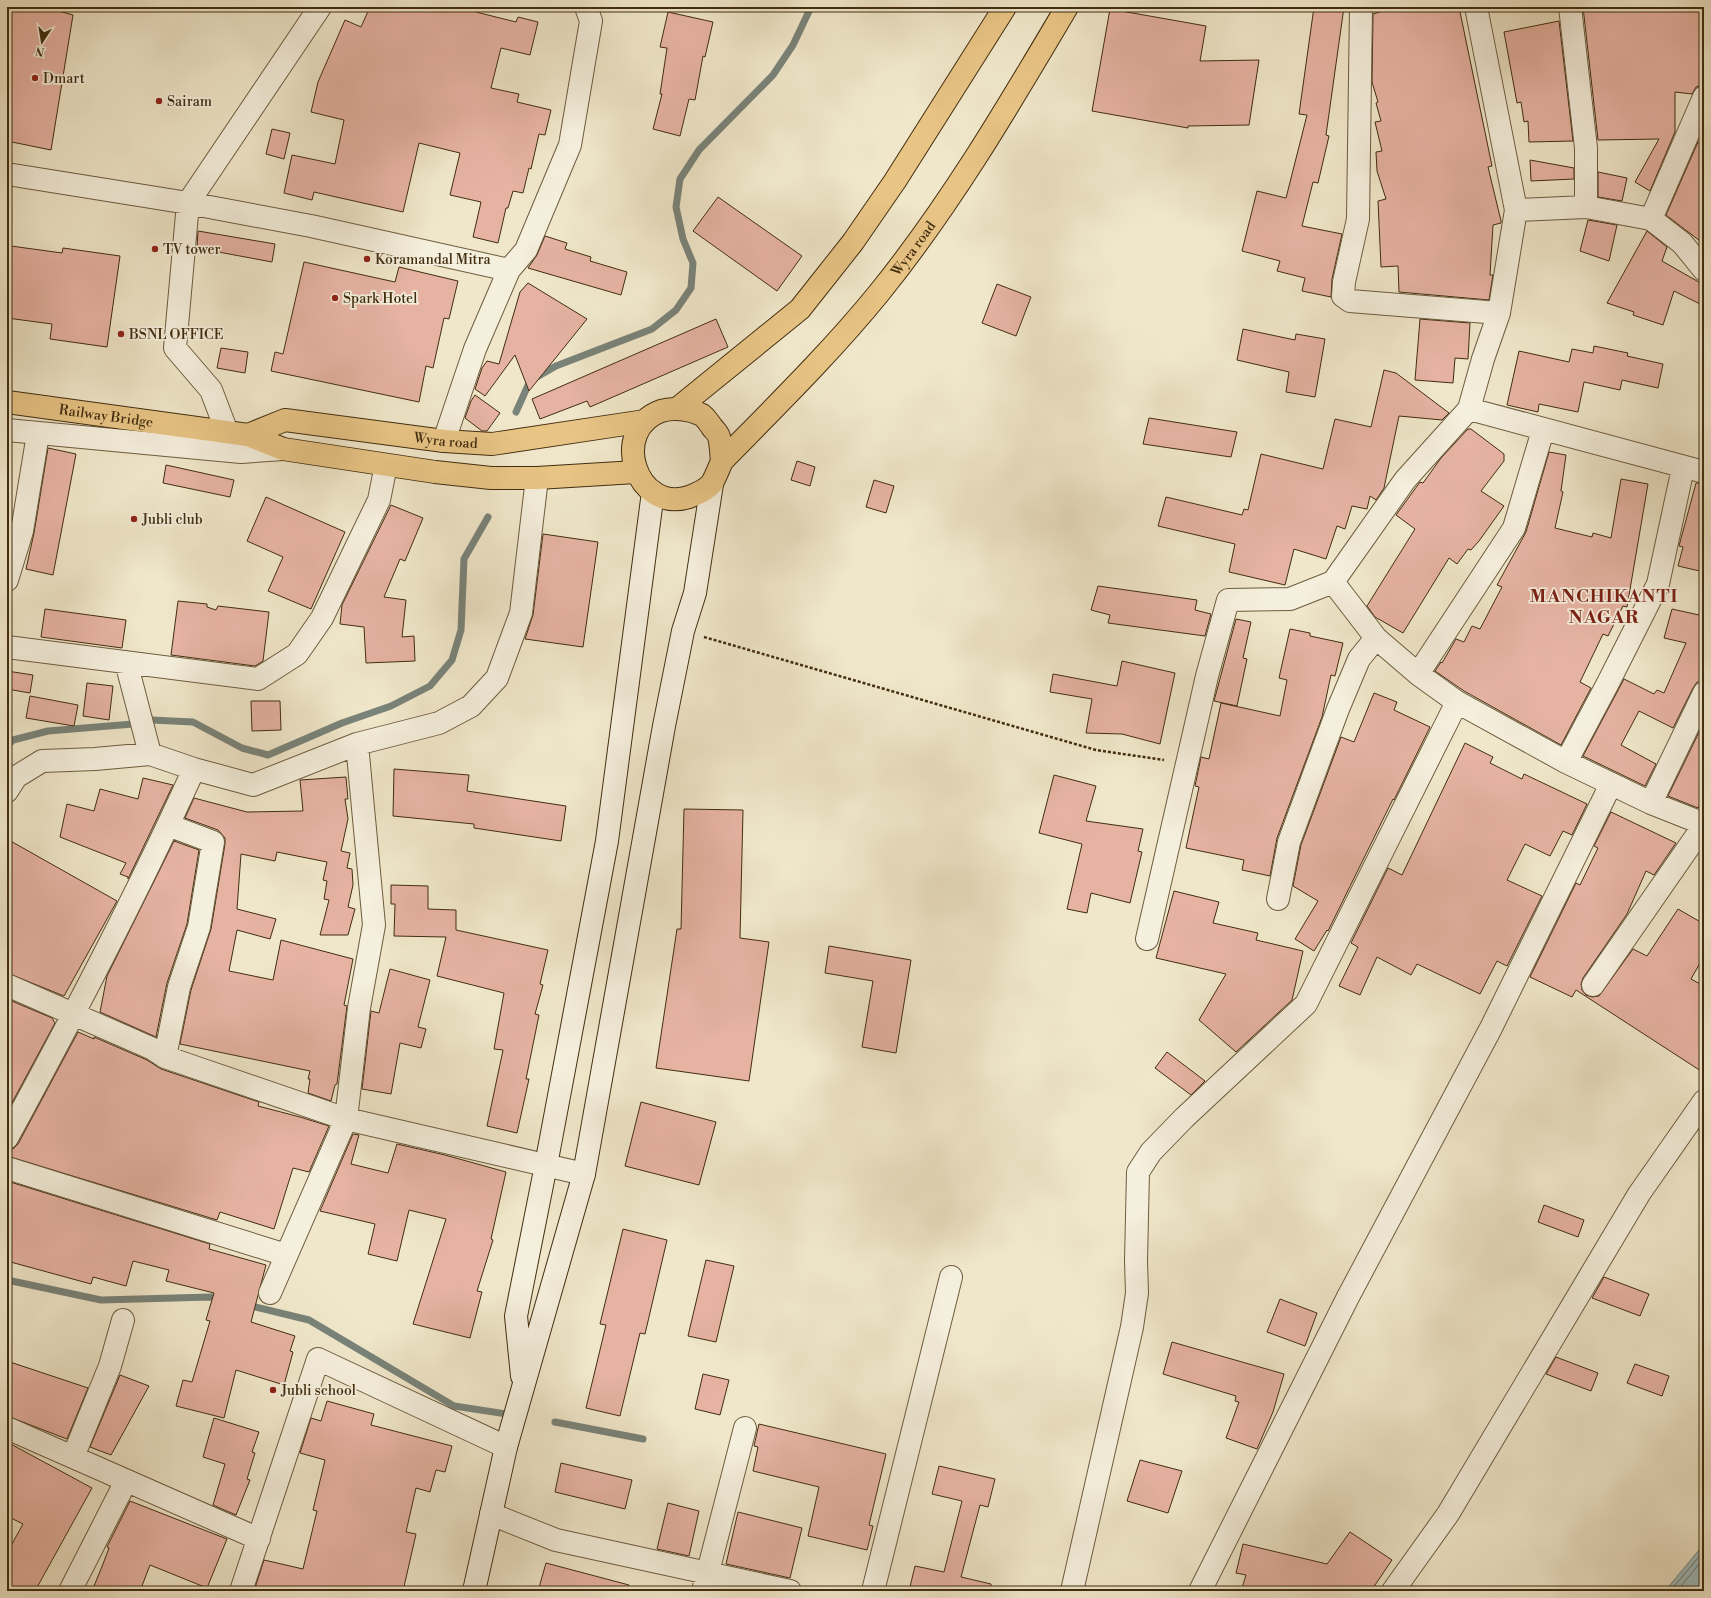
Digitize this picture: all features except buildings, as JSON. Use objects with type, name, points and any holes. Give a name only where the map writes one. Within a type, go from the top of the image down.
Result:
[{"type":"main road","name":"Wyra road","points":[[678,408],[800,308],[853,242],[895,181],[1005,7]]},
{"type":"main road","name":"Wyra road","points":[[722,461],[719,435],[703,416],[678,408],[660,411],[645,421],[635,437],[632,454],[636,472],[643,483],[653,492],[668,498],[684,498],[699,494],[712,484],[722,461],[840,338],[880,292],[924,233],[987,139],[1066,7]]},
{"type":"main road","name":"Railway Bridge","points":[[7,402],[205,429]]},
{"type":"main road","name":"Wyra road","points":[[238,433],[285,420],[444,441],[492,444],[645,421]]},
{"type":"main road","name":"Wyra road","points":[[205,429],[238,433],[283,449],[386,465],[491,478],[537,478],[636,472]]},
{"type":"street","points":[[238,433],[211,390],[175,348],[188,202],[320,7]]},
{"type":"street","points":[[444,441],[475,349],[509,270],[526,250],[570,145],[591,21],[586,7]]},
{"type":"street","points":[[1361,7],[1358,219],[1344,282],[1343,296],[1350,301],[1499,313]]},
{"type":"street","points":[[1147,939],[1207,676],[1228,600],[1290,600],[1333,582],[1404,480],[1469,409],[1483,359],[1499,313],[1516,210],[1476,7]]},
{"type":"street","points":[[1570,7],[1586,148],[1586,207]]},
{"type":"street","points":[[1651,219],[1704,97]]},
{"type":"street","points":[[7,174],[188,202],[311,226],[509,270]]},
{"type":"street","points":[[1516,210],[1586,207],[1651,219],[1682,243],[1704,270]]},
{"type":"street","points":[[1469,409],[1683,468],[1704,472]]},
{"type":"street","points":[[7,430],[241,452],[283,449]]},
{"type":"street","points":[[1418,674],[1514,528],[1542,430]]},
{"type":"street","points":[[7,580],[15,530],[38,434]]},
{"type":"street","points":[[7,647],[258,679],[297,654],[322,618],[379,500],[386,465]]},
{"type":"street","points":[[1566,762],[1658,584],[1683,468]]},
{"type":"street","points":[[7,791],[16,777],[42,761],[95,759],[149,747],[194,769],[253,786],[357,744],[439,723],[471,706],[497,678],[521,613],[537,478]]},
{"type":"street","points":[[474,1591],[506,1447],[584,1174],[664,726],[683,631],[695,593],[712,484]]},
{"type":"street","points":[[524,1387],[516,1316],[607,841],[653,492]]},
{"type":"street","points":[[1333,582],[1376,638],[1418,674],[1457,702],[1566,762],[1651,804],[1704,824],[1592,985]]},
{"type":"street","points":[[1278,899],[1289,842],[1338,709],[1359,659],[1376,638]]},
{"type":"street","points":[[126,662],[149,747]]},
{"type":"street","points":[[1651,804],[1704,693]]},
{"type":"street","points":[[1072,1591],[1130,1335],[1137,1293],[1136,1261],[1138,1172],[1151,1152],[1184,1118],[1306,1004],[1457,702]]},
{"type":"street","points":[[270,1293],[346,1119],[359,1008],[374,924],[357,744]]},
{"type":"street","points":[[7,1138],[74,1014],[168,825],[194,769]]},
{"type":"street","points":[[1200,1591],[1348,1297],[1491,1028],[1611,784]]},
{"type":"street","points":[[165,1057],[179,987],[199,927],[213,842],[168,825]]},
{"type":"street","points":[[7,985],[153,1050],[165,1057],[346,1119],[584,1174]]},
{"type":"street","points":[[1393,1591],[1448,1514],[1639,1194],[1704,1100]]},
{"type":"street","points":[[7,1168],[286,1255]]},
{"type":"street","points":[[873,1591],[951,1277]]},
{"type":"street","points":[[73,1457],[110,1366],[123,1320]]},
{"type":"street","points":[[241,1591],[318,1359],[506,1447]]},
{"type":"street","points":[[7,1428],[259,1539]]},
{"type":"street","points":[[706,1582],[745,1428]]},
{"type":"street","points":[[70,1591],[126,1481]]},
{"type":"street","points":[[491,1514],[556,1540],[706,1582],[790,1591]]},
{"type":"path","points":[[683,631],[1096,750],[1187,763]]},
{"type":"water","points":[[1704,1544],[1704,1591],[1665,1591]]},
{"type":"waterway","points":[[516,412],[530,381],[556,366],[652,329],[676,310],[691,288],[693,263],[683,239],[676,207],[680,179],[699,150],[773,75],[793,45],[811,7]]},
{"type":"waterway","points":[[7,746],[13,740],[48,731],[133,724],[151,720],[193,722],[242,748],[268,755],[342,723],[391,706],[430,686],[452,660],[461,630],[464,559],[488,517]]},
{"type":"waterway","points":[[7,1280],[101,1300],[211,1297],[221,1299]]},
{"type":"waterway","points":[[247,1305],[309,1320],[454,1406],[513,1415]]},
{"type":"waterway","points":[[555,1422],[643,1439]]},
{"type":"place","name":"Dmart","points":[[35,78]]},
{"type":"place","name":"Sairam","points":[[159,101]]},
{"type":"place","name":"TV tower","points":[[155,249]]},
{"type":"place","name":"Koramandal Mitra","points":[[367,259]]},
{"type":"place","name":"Spark Hotel","points":[[335,298]]},
{"type":"place","name":"BSNL OFFICE","points":[[121,334]]},
{"type":"place","name":"Jubli club","points":[[134,519]]},
{"type":"place","name":"Jubli school","points":[[273,1390]]},
{"type":"district","name":"MANCHIKANTI NAGAR","points":[[1604,606]]}]
